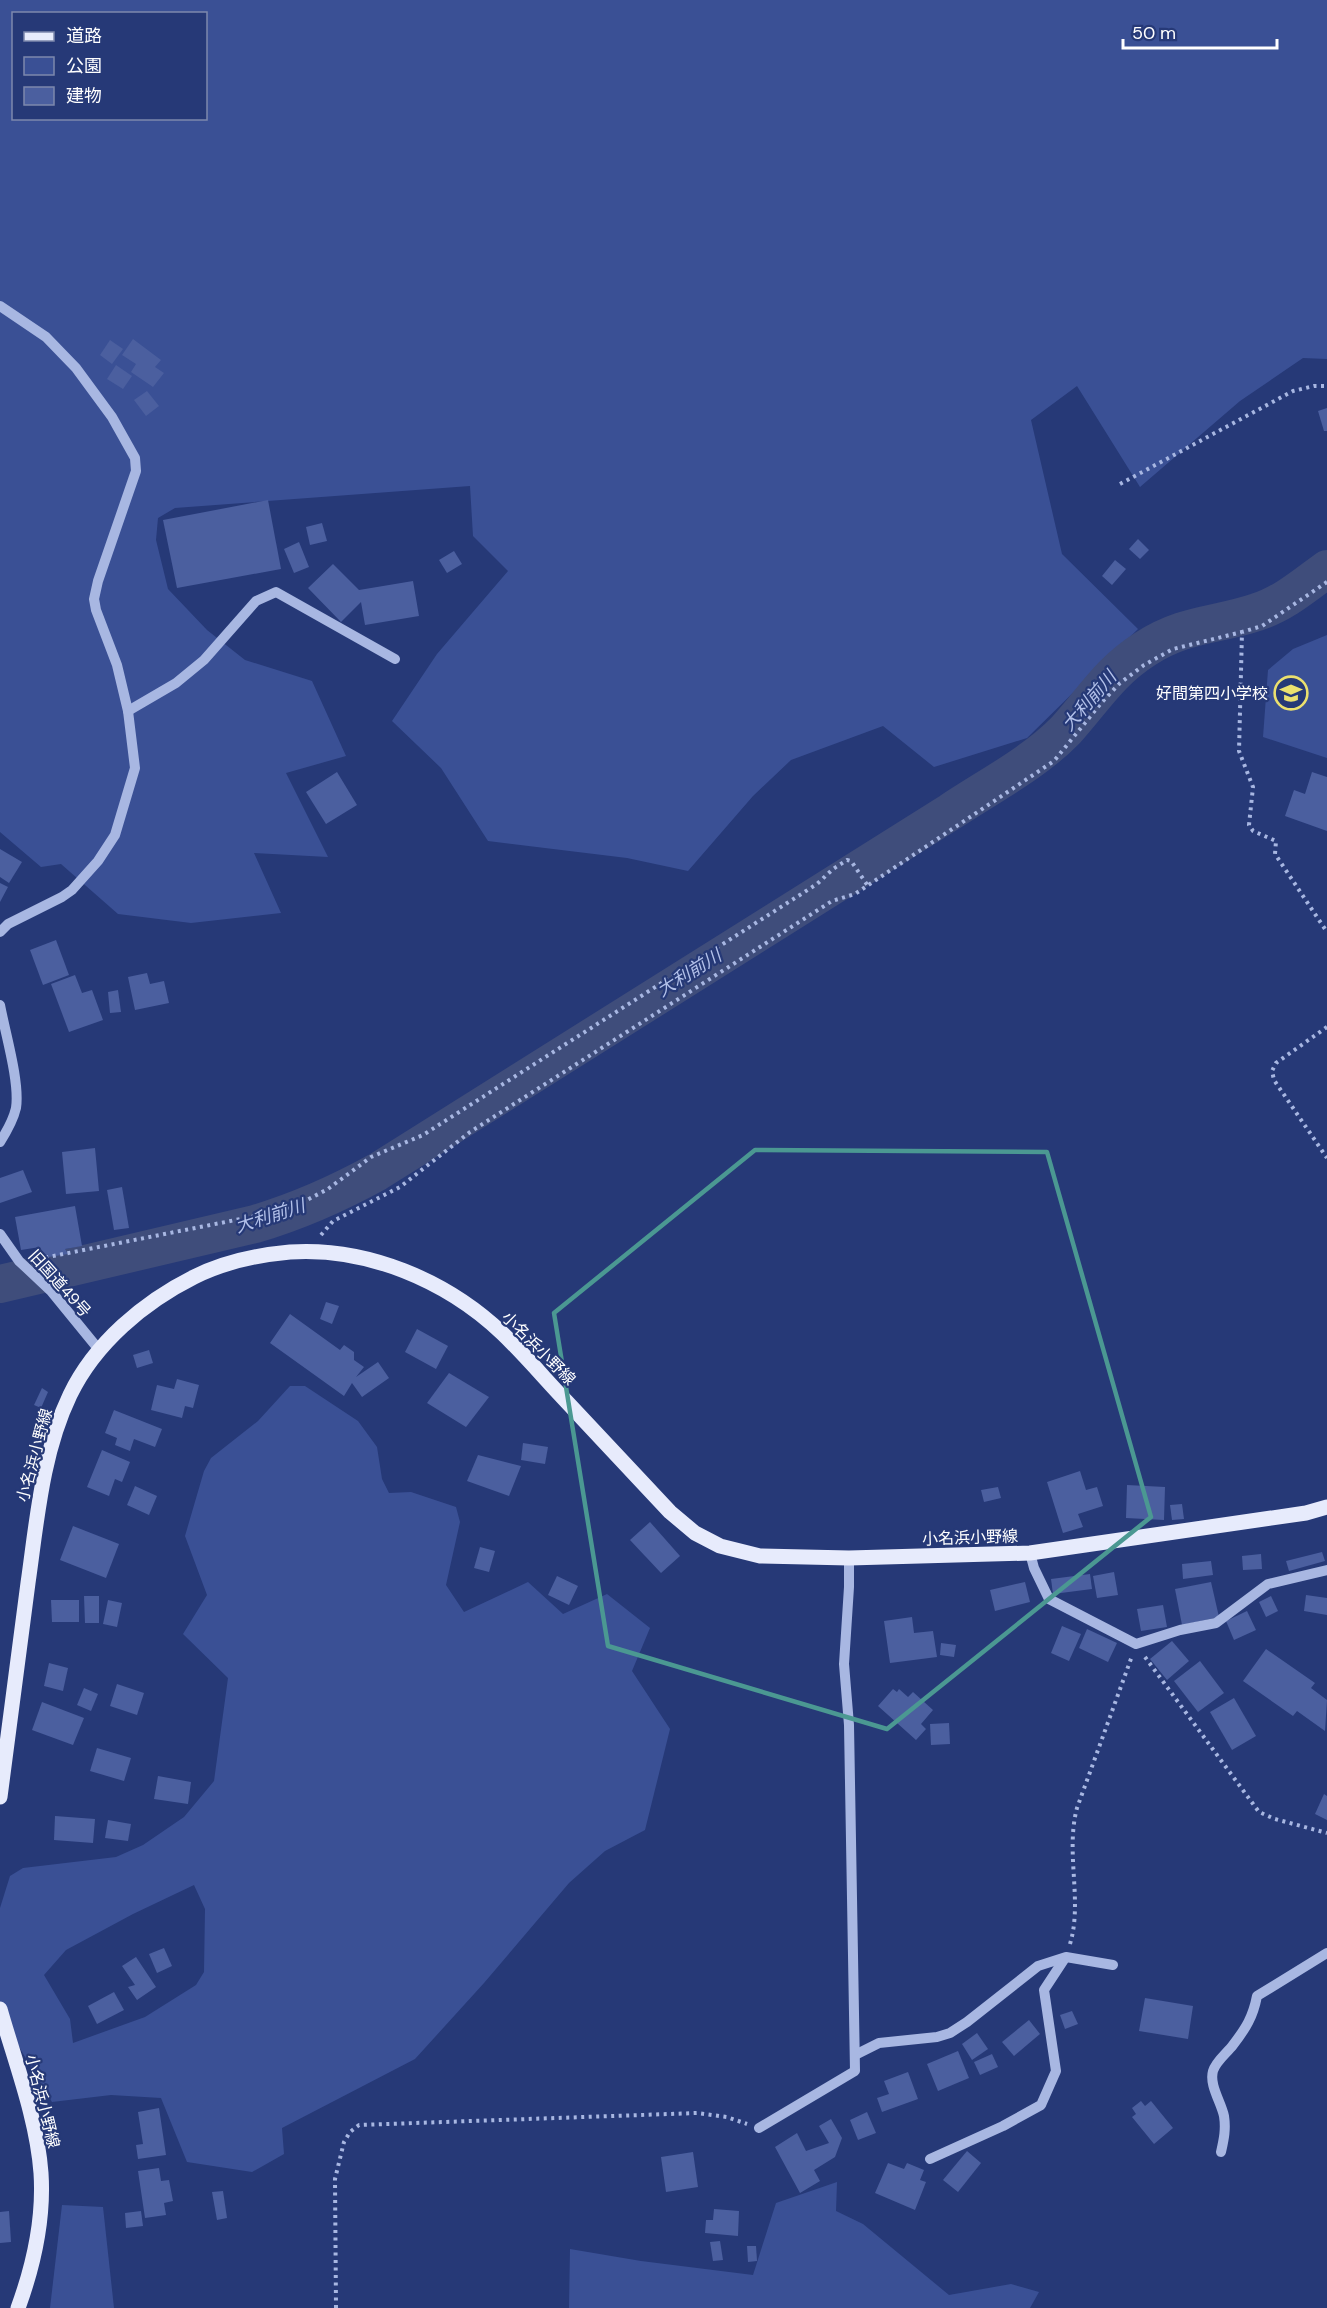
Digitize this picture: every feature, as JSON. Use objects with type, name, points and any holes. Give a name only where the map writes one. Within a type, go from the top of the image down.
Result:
[{"type":"main road","name":"小名浜小野線","points":[[0,1797],[41,1489],[58,1427],[70,1394],[100,1351],[128,1320],[171,1289],[211,1268],[264,1254],[317,1250],[368,1258],[417,1276],[459,1299],[501,1332],[670,1512],[695,1533],[720,1546],[760,1556],[849,1558],[1030,1553],[1306,1513],[1327,1507]]},
{"type":"main road","name":"小名浜小野線","points":[[0,2009],[34,2128],[41,2173],[40,2212],[26,2285],[18,2308]]},
{"type":"street","points":[[0,306],[46,337],[76,368],[112,417],[135,458],[136,471],[98,581],[94,599],[117,665],[128,711],[135,768],[115,835],[98,861],[72,890],[8,924],[0,932]]},
{"type":"street","points":[[128,711],[176,683],[204,660],[256,601],[276,592],[395,660]]},
{"type":"street","points":[[0,1005],[16,1085],[16,1106],[12,1123],[0,1142]]},
{"type":"street","name":"旧国道49号","points":[[0,1234],[23,1264],[51,1291],[100,1351]]},
{"type":"street","points":[[1030,1553],[1034,1568],[1049,1599],[1136,1644],[1180,1630],[1216,1623],[1268,1584],[1327,1570]]},
{"type":"street","points":[[759,2128],[855,2071],[849,1725],[844,1664],[849,1558]]},
{"type":"street","points":[[1221,2152],[1226,2132],[1213,2080],[1213,2071],[1254,2014],[1257,1996],[1327,1953]]},
{"type":"street","points":[[855,2055],[879,2043],[937,2037],[950,2032],[968,2022],[1038,1966],[1066,1957],[1113,1965]]},
{"type":"street","points":[[930,2158],[1003,2126],[1041,2105],[1056,2071],[1044,1990],[1066,1957]]},
{"type":"path","points":[[1120,484],[1293,391],[1314,386],[1327,386]]},
{"type":"path","points":[[317,1250],[321,1232],[333,1221],[400,1187],[470,1132],[832,901],[855,894],[868,886],[1054,761],[1120,683],[1144,665],[1173,649],[1262,626],[1327,582]]},
{"type":"path","points":[[1242,632],[1239,751],[1252,787],[1249,825],[1253,831],[1276,841],[1275,854],[1327,932]]},
{"type":"path","points":[[23,1264],[266,1214],[305,1200],[328,1189],[371,1157],[423,1135],[817,884],[847,860],[851,861],[868,886]]},
{"type":"path","points":[[1327,1027],[1276,1063],[1272,1071],[1274,1080],[1327,1158]]},
{"type":"path","points":[[1136,1644],[1259,1812],[1275,1819],[1327,1833]]},
{"type":"path","points":[[1066,1957],[1073,1932],[1074,1916],[1072,1829],[1077,1808],[1136,1644]]},
{"type":"path","points":[[336,2308],[335,2179],[344,2142],[350,2132],[359,2125],[697,2113],[727,2117],[759,2128]]},
{"type":"highlighted area","points":[[755,1150],[1047,1152],[1151,1517],[887,1729],[608,1646],[554,1313]]},
{"type":"green space","points":[[0,0],[1327,0],[1327,359],[1303,358],[1240,401],[1140,487],[1077,386],[1031,420],[1062,554],[1138,629],[1027,738],[934,767],[883,726],[791,760],[753,796],[688,871],[627,858],[488,841],[441,768],[392,721],[437,654],[508,571],[473,536],[470,486],[175,508],[158,518],[156,540],[168,589],[207,630],[245,660],[312,681],[346,756],[286,773],[328,857],[254,853],[281,913],[191,923],[118,914],[61,864],[41,867],[0,832]]},
{"type":"green space","points":[[1327,635],[1327,758],[1263,737],[1268,670],[1293,649]]},
{"type":"green space","points":[[290,1386],[305,1386],[358,1421],[377,1447],[382,1479],[389,1493],[411,1492],[456,1507],[460,1522],[446,1585],[464,1612],[528,1582],[563,1614],[607,1594],[650,1628],[632,1671],[670,1729],[645,1830],[605,1851],[569,1883],[484,1983],[415,2059],[282,2128],[284,2154],[252,2172],[187,2162],[161,2098],[111,2095],[52,2102],[0,2015],[0,1908],[10,1876],[23,1868],[116,1857],[143,1845],[184,1817],[214,1781],[228,1678],[183,1634],[207,1595],[185,1536],[204,1471],[211,1458],[258,1421]],"holes":[[[194,1885],[205,1909],[204,1972],[196,1985],[145,2017],[73,2043],[70,2019],[44,1975],[66,1950]]]},
{"type":"green space","points":[[837,2182],[836,2211],[863,2224],[949,2295],[1011,2284],[1039,2292],[1030,2308],[569,2308],[570,2249],[641,2261],[753,2275],[776,2203]]},
{"type":"green space","points":[[62,2205],[103,2207],[114,2308],[50,2308]]},
{"type":"building","points":[[133,339],[161,360],[155,367],[164,373],[153,387],[131,372],[136,364],[122,355]]},
{"type":"building","points":[[110,340],[123,349],[112,364],[100,355]]},
{"type":"building","points":[[116,365],[132,376],[123,389],[107,379]]},
{"type":"building","points":[[147,391],[159,406],[146,416],[134,400]]},
{"type":"building","points":[[1327,408],[1327,431],[1324,431],[1318,411]]},
{"type":"building","points":[[268,500],[281,569],[177,588],[163,520]]},
{"type":"building","points":[[322,523],[327,541],[310,545],[306,527]]},
{"type":"building","points":[[1138,539],[1149,550],[1140,559],[1129,549]]},
{"type":"building","points":[[299,542],[309,567],[294,573],[284,549]]},
{"type":"building","points":[[454,551],[462,564],[447,573],[439,560]]},
{"type":"building","points":[[1115,560],[1126,569],[1112,585],[1102,576]]},
{"type":"building","points":[[333,564],[359,590],[413,581],[419,616],[365,625],[361,602],[341,622],[308,588]]},
{"type":"building","points":[[337,772],[357,805],[326,824],[306,792]]},
{"type":"building","points":[[1312,772],[1327,777],[1327,831],[1285,816],[1294,790],[1305,794]]},
{"type":"building","points":[[0,849],[22,862],[9,883],[0,877]]},
{"type":"building","points":[[0,883],[8,887],[0,902]]},
{"type":"building","points":[[56,940],[69,975],[43,985],[30,950]]},
{"type":"building","points":[[147,973],[150,984],[164,981],[169,1003],[135,1010],[128,977]]},
{"type":"building","points":[[75,975],[82,993],[92,990],[103,1020],[69,1032],[51,984]]},
{"type":"building","points":[[118,990],[121,1012],[110,1013],[108,992]]},
{"type":"building","points":[[95,1148],[99,1191],[66,1194],[62,1152]]},
{"type":"building","points":[[23,1170],[32,1192],[0,1203],[0,1178]]},
{"type":"building","points":[[122,1187],[129,1228],[114,1230],[107,1190]]},
{"type":"building","points":[[75,1206],[82,1246],[65,1249],[68,1254],[42,1258],[40,1247],[21,1250],[15,1217]]},
{"type":"building","points":[[326,1302],[339,1306],[332,1324],[320,1319]]},
{"type":"building","points":[[290,1314],[340,1350],[344,1345],[354,1352],[354,1360],[364,1367],[356,1377],[378,1362],[389,1378],[362,1397],[352,1383],[344,1396],[270,1343]]},
{"type":"building","points":[[417,1329],[448,1346],[436,1369],[405,1352]]},
{"type":"building","points":[[149,1350],[153,1363],[137,1368],[133,1355]]},
{"type":"building","points":[[449,1373],[489,1397],[466,1427],[427,1403]]},
{"type":"building","points":[[177,1379],[199,1385],[193,1408],[185,1406],[182,1418],[151,1410],[157,1385],[174,1389]]},
{"type":"building","points":[[42,1388],[48,1392],[41,1408],[34,1405]]},
{"type":"building","points":[[114,1410],[162,1429],[155,1447],[134,1439],[130,1451],[115,1445],[117,1438],[105,1433]]},
{"type":"building","points":[[523,1443],[548,1447],[545,1464],[521,1460]]},
{"type":"building","points":[[102,1450],[130,1462],[122,1482],[115,1479],[109,1496],[87,1487]]},
{"type":"building","points":[[478,1455],[521,1466],[509,1496],[467,1481]]},
{"type":"building","points":[[1080,1471],[1086,1490],[1097,1487],[1103,1506],[1078,1514],[1083,1527],[1063,1533],[1047,1482]]},
{"type":"building","points":[[1127,1485],[1165,1487],[1164,1520],[1126,1518]]},
{"type":"building","points":[[135,1486],[157,1496],[149,1515],[127,1505]]},
{"type":"building","points":[[998,1487],[1001,1498],[984,1502],[981,1490]]},
{"type":"building","points":[[1182,1504],[1184,1519],[1172,1520],[1170,1505]]},
{"type":"building","points":[[650,1522],[680,1556],[661,1573],[630,1540]]},
{"type":"building","points":[[73,1526],[119,1544],[106,1578],[60,1560]]},
{"type":"building","points":[[480,1547],[495,1551],[489,1572],[474,1568]]},
{"type":"building","points":[[1322,1552],[1325,1561],[1289,1571],[1286,1561]]},
{"type":"building","points":[[1261,1554],[1262,1569],[1243,1570],[1242,1556]]},
{"type":"building","points":[[1211,1561],[1213,1575],[1183,1579],[1182,1564]]},
{"type":"building","points":[[1114,1572],[1118,1595],[1097,1598],[1093,1576]]},
{"type":"building","points":[[1090,1574],[1092,1589],[1053,1594],[1051,1579]]},
{"type":"building","points":[[557,1576],[578,1586],[569,1605],[548,1595]]},
{"type":"building","points":[[1025,1582],[1030,1602],[995,1611],[990,1590]]},
{"type":"building","points":[[1211,1582],[1219,1617],[1182,1625],[1175,1589]]},
{"type":"building","points":[[1306,1595],[1327,1598],[1327,1615],[1304,1611]]},
{"type":"building","points":[[84,1596],[99,1596],[99,1623],[85,1623]]},
{"type":"building","points":[[1271,1596],[1278,1611],[1266,1617],[1259,1602]]},
{"type":"building","points":[[51,1600],[79,1600],[79,1622],[52,1622]]},
{"type":"building","points":[[108,1600],[122,1603],[117,1627],[103,1624]]},
{"type":"building","points":[[1163,1605],[1167,1627],[1141,1631],[1137,1609]]},
{"type":"building","points":[[1247,1611],[1256,1630],[1234,1640],[1226,1621]]},
{"type":"building","points":[[912,1617],[914,1633],[933,1631],[937,1657],[890,1663],[884,1621]]},
{"type":"building","points":[[1062,1626],[1081,1634],[1069,1661],[1051,1653]]},
{"type":"building","points":[[1087,1629],[1117,1643],[1108,1662],[1079,1648]]},
{"type":"building","points":[[1172,1641],[1189,1661],[1167,1680],[1150,1659]]},
{"type":"building","points":[[941,1643],[956,1645],[954,1657],[940,1655]]},
{"type":"building","points":[[1266,1649],[1315,1683],[1311,1688],[1327,1700],[1325,1731],[1297,1711],[1293,1716],[1243,1681]]},
{"type":"building","points":[[1200,1661],[1224,1693],[1198,1712],[1174,1681]]},
{"type":"building","points":[[49,1663],[68,1668],[63,1691],[44,1686]]},
{"type":"building","points":[[117,1684],[144,1693],[137,1715],[110,1706]]},
{"type":"building","points":[[84,1688],[98,1694],[91,1711],[77,1705]]},
{"type":"building","points":[[893,1689],[897,1692],[899,1689],[908,1697],[913,1692],[933,1710],[921,1724],[926,1729],[916,1740],[878,1706]]},
{"type":"building","points":[[1234,1698],[1256,1736],[1232,1750],[1210,1712]]},
{"type":"building","points":[[42,1702],[84,1718],[73,1745],[32,1730]]},
{"type":"building","points":[[949,1723],[950,1744],[931,1745],[930,1724]]},
{"type":"building","points":[[97,1748],[131,1758],[124,1781],[90,1771]]},
{"type":"building","points":[[158,1776],[191,1782],[188,1804],[154,1799]]},
{"type":"building","points":[[1324,1794],[1327,1796],[1327,1820],[1315,1814]]},
{"type":"building","points":[[55,1816],[95,1819],[93,1843],[54,1840]]},
{"type":"building","points":[[108,1820],[131,1824],[128,1841],[105,1838]]},
{"type":"building","points":[[164,1948],[172,1966],[157,1973],[149,1954]]},
{"type":"building","points":[[136,1957],[156,1987],[137,2000],[128,1987],[135,1985],[122,1966]]},
{"type":"building","points":[[114,1992],[124,2010],[97,2024],[88,2006]]},
{"type":"building","points":[[1145,1998],[1193,2006],[1188,2039],[1139,2031]]},
{"type":"building","points":[[1072,2011],[1078,2024],[1065,2029],[1060,2015]]},
{"type":"building","points":[[1029,2020],[1040,2034],[1014,2056],[1002,2042]]},
{"type":"building","points":[[977,2033],[988,2049],[972,2060],[962,2044]]},
{"type":"building","points":[[958,2051],[969,2078],[938,2091],[927,2064]]},
{"type":"building","points":[[992,2054],[998,2067],[980,2075],[974,2062]]},
{"type":"building","points":[[908,2072],[918,2099],[882,2112],[877,2098],[889,2094],[884,2081]]},
{"type":"building","points":[[1141,2101],[1145,2106],[1151,2101],[1173,2128],[1154,2144],[1132,2117],[1136,2114],[1132,2108]]},
{"type":"building","points":[[159,2108],[166,2155],[138,2159],[136,2145],[143,2144],[138,2112]]},
{"type":"building","points":[[867,2112],[876,2133],[858,2140],[850,2120]]},
{"type":"building","points":[[831,2119],[842,2138],[835,2157],[814,2170],[820,2181],[800,2193],[775,2147],[797,2133],[806,2151],[829,2143],[819,2126]]},
{"type":"building","points":[[967,2151],[981,2163],[958,2192],[943,2180]]},
{"type":"building","points":[[693,2152],[698,2187],[666,2192],[661,2157]]},
{"type":"building","points":[[888,2163],[904,2169],[907,2163],[924,2170],[920,2180],[926,2182],[915,2210],[875,2193]]},
{"type":"building","points":[[159,2168],[161,2181],[169,2180],[173,2201],[164,2203],[166,2215],[145,2218],[138,2171]]},
{"type":"building","points":[[223,2191],[227,2218],[217,2220],[212,2192]]},
{"type":"building","points":[[714,2209],[739,2211],[738,2236],[705,2233],[706,2220],[713,2220]]},
{"type":"building","points":[[9,2211],[11,2242],[0,2243],[0,2212]]},
{"type":"building","points":[[141,2211],[143,2226],[126,2228],[125,2213]]},
{"type":"building","points":[[720,2241],[723,2260],[713,2261],[710,2242]]},
{"type":"building","points":[[747,2246],[756,2246],[757,2261],[748,2262]]},
{"type":"waterway","name":"大利前川","points":[[0,1284],[255,1224],[318,1201],[377,1172],[1026,764],[1066,730],[1102,686],[1121,667],[1145,649],[1174,634],[1267,609],[1294,594],[1327,569]]},
{"type":"place","name":"好間第四小学校","points":[[1291,693]]}]
